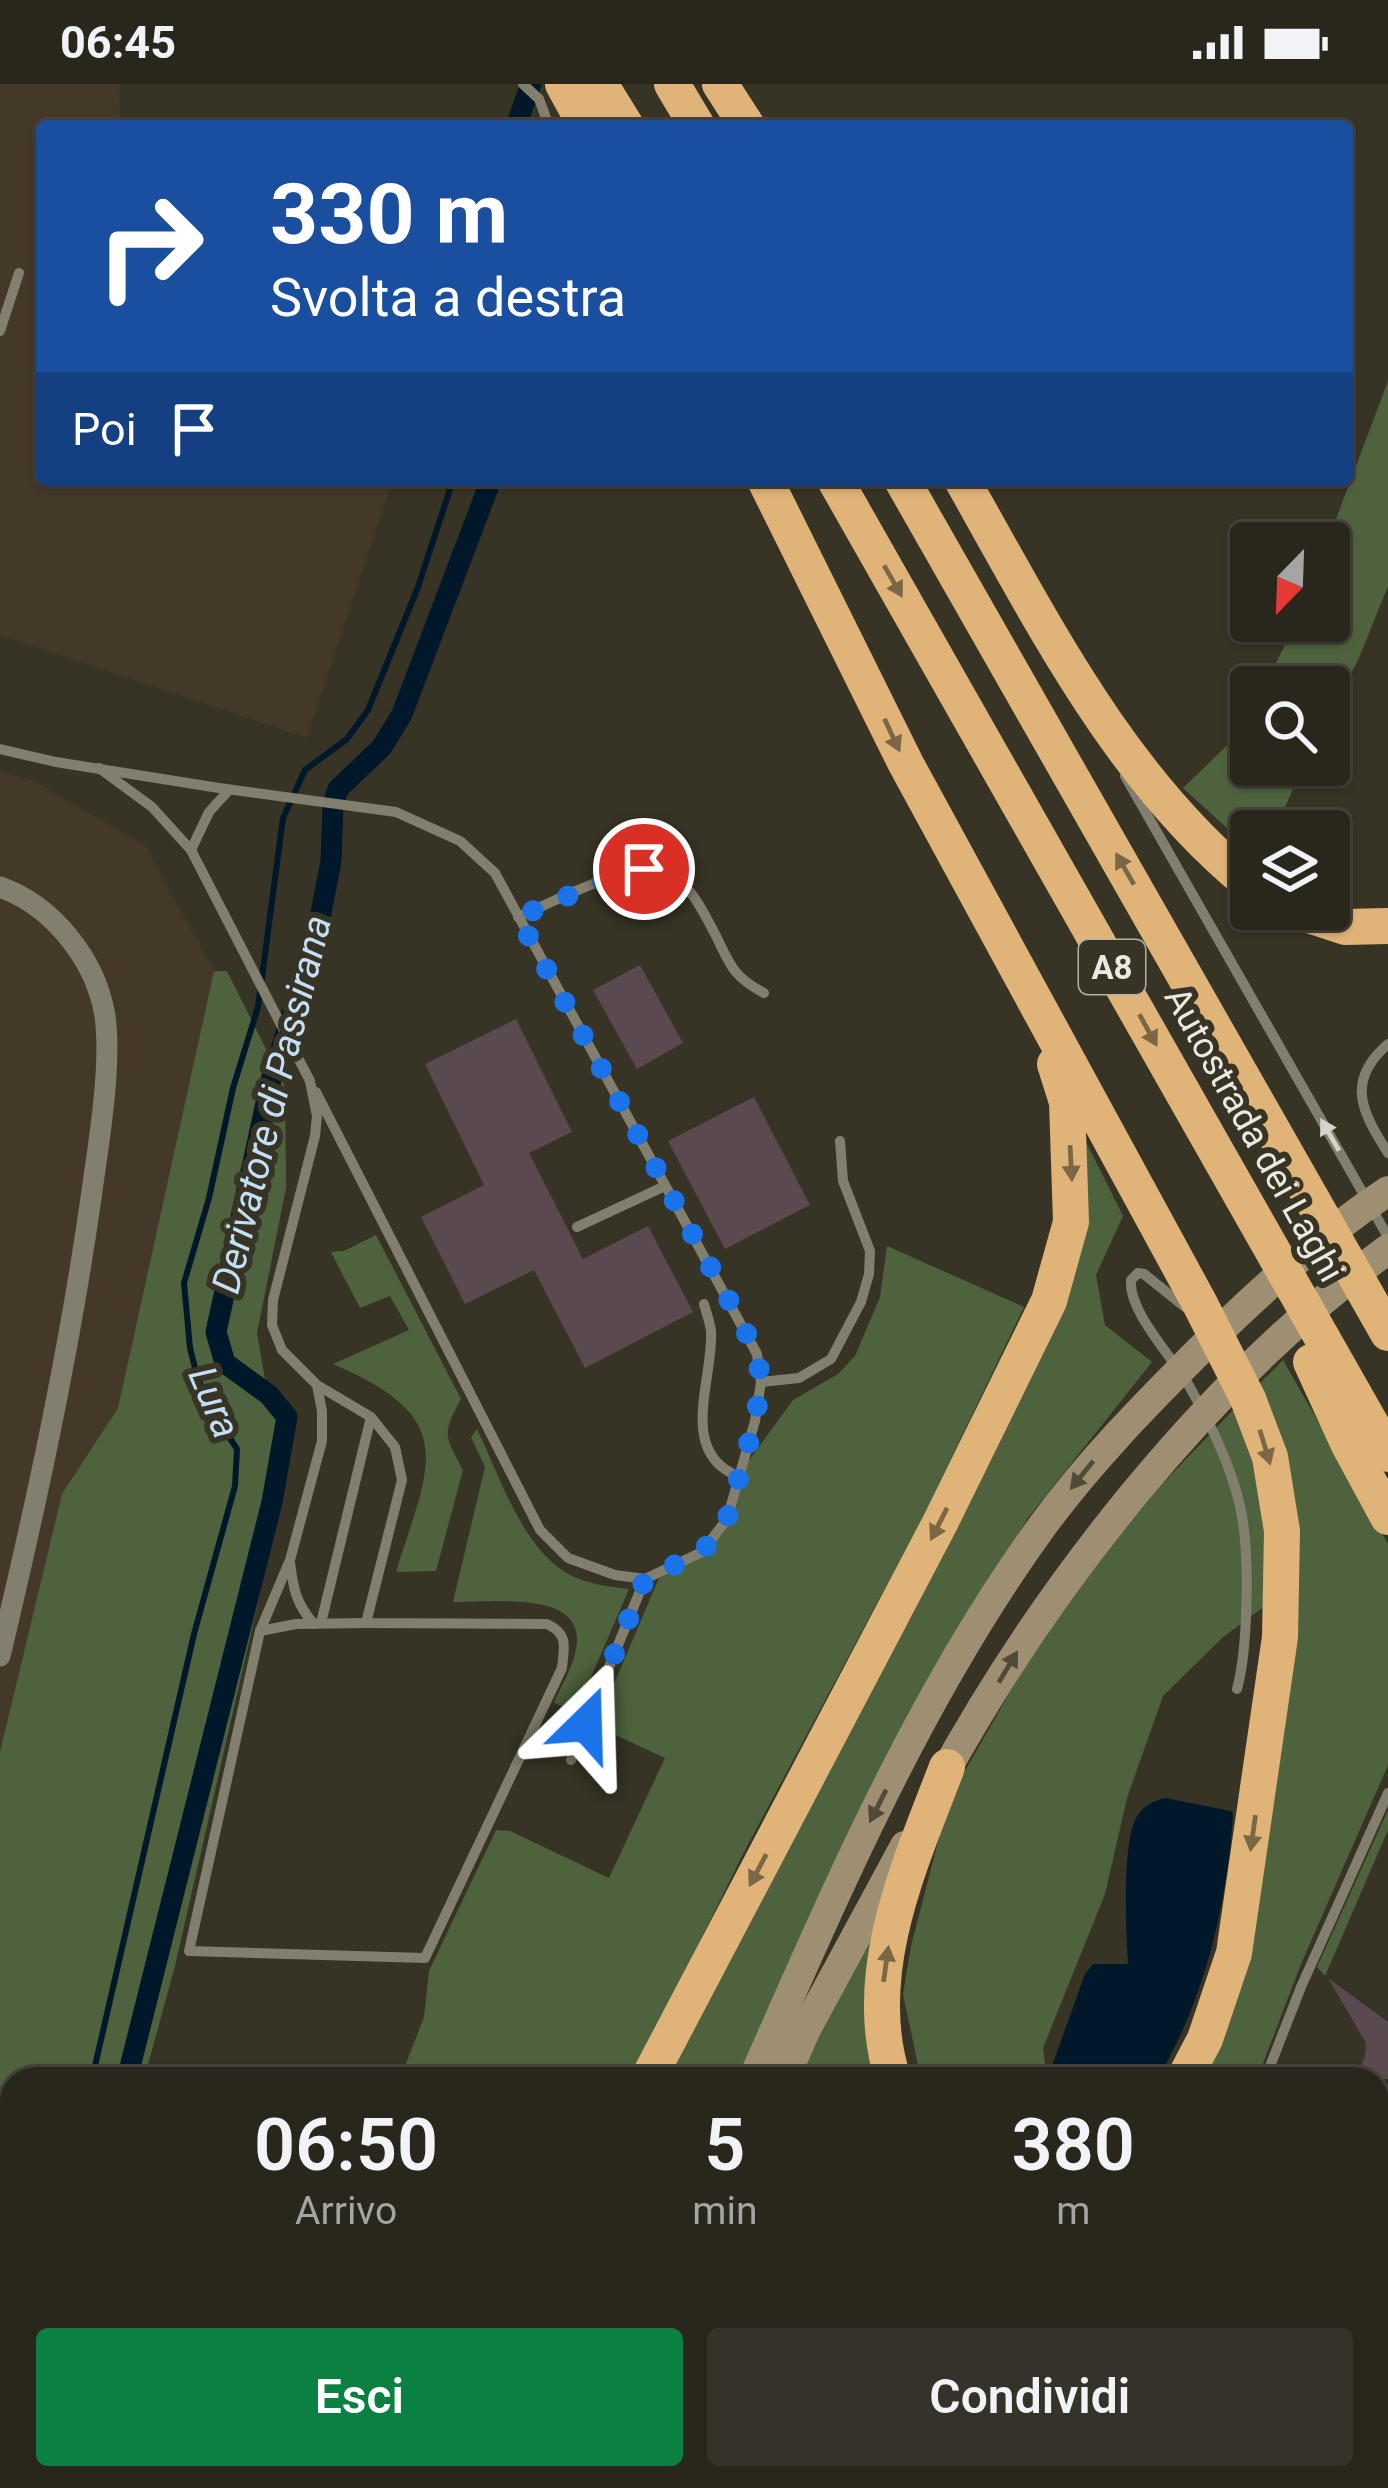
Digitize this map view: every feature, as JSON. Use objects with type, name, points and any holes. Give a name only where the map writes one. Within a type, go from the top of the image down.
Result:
[{"type":"highway","points":[[600,84],[622,120]]},
{"type":"highway","points":[[672,84],[693,120]]},
{"type":"highway","points":[[720,84],[743,120]]},
{"type":"highway","points":[[550,90],[580,120]]},
{"type":"highway","points":[[768,486],[906,764],[1211,1327],[1248,1399],[1270,1457],[1282,1532],[1283,1605],[1234,1953],[1190,2067]]},
{"type":"highway","name":"Autostrada dei Laghi","points":[[838,486],[1388,1454]]},
{"type":"highway","name":"Autostrada dei Laghi","points":[[905,486],[1388,1333]]},
{"type":"highway","points":[[965,486],[1052,639],[1151,784],[1230,868]]},
{"type":"highway","points":[[1350,927],[1388,926]]},
{"type":"highway","points":[[654,2067],[940,1522],[1049,1300],[1064,1258],[1071,1222],[1067,1102],[1052,1056],[997,935]]},
{"type":"highway","points":[[1254,1219],[1316,1373],[1388,1517]]},
{"type":"highway","points":[[891,2067],[881,2011],[890,1939],[908,1868],[947,1767]]},
{"type":"main road","points":[[758,2067],[844,1874],[971,1635],[1071,1489],[1161,1389],[1280,1275],[1388,1191]]},
{"type":"main road","points":[[789,2067],[947,1767],[1022,1644],[1188,1432],[1304,1317],[1388,1250]]},
{"type":"street","points":[[0,886],[50,915],[72,941],[105,1015],[104,1082],[86,1235],[44,1470],[0,1656]]},
{"type":"lane","points":[[524,84],[550,90],[549,120]]},
{"type":"lane","points":[[0,331],[19,273]]},
{"type":"lane","points":[[1052,639],[1388,1237]]},
{"type":"lane","points":[[0,749],[229,790],[376,808],[426,823],[460,842],[495,873],[757,1354],[761,1382],[755,1421],[727,1519],[702,1552],[645,1579],[615,1575],[568,1558],[540,1530],[191,850],[152,807],[99,768]]},
{"type":"lane","points":[[191,850],[209,812],[229,790]]},
{"type":"lane","points":[[518,917],[623,873],[665,872],[694,894],[740,980],[764,993]]},
{"type":"lane","points":[[1388,1044],[1375,1055],[1360,1090],[1363,1109],[1388,1153]]},
{"type":"lane","points":[[310,1081],[314,1136],[273,1300],[272,1325],[283,1350],[317,1385],[371,1417],[394,1447],[402,1480],[366,1622]]},
{"type":"lane","points":[[761,1382],[799,1378],[832,1359],[861,1302],[870,1251],[844,1181],[840,1141]]},
{"type":"lane","points":[[577,1227],[665,1186]]},
{"type":"lane","points":[[1211,1327],[1144,1274],[1131,1280],[1134,1303],[1167,1348],[1217,1442],[1243,1521],[1245,1635],[1237,1689]]},
{"type":"lane","points":[[704,1304],[711,1332],[701,1425],[713,1456],[727,1472],[738,1476]]},
{"type":"lane","points":[[260,1631],[366,1622],[548,1624],[560,1629],[562,1668],[425,1958],[188,1951],[260,1631],[290,1560],[322,1442],[317,1385]]},
{"type":"lane","points":[[318,1623],[371,1417]]},
{"type":"lane","points":[[290,1560],[300,1609],[318,1623]]},
{"type":"lane","points":[[571,1760],[645,1579]]},
{"type":"lane","points":[[1269,2067],[1388,1792]]},
{"type":"shaded area","points":[[0,84],[120,84],[119,120],[36,120],[36,486],[391,486],[307,738],[0,635]]},
{"type":"shaded area","points":[[0,772],[30,779],[145,845],[214,971],[118,1408],[62,1494],[0,1752]]},
{"type":"green space","points":[[1388,381],[1388,586],[1350,676],[1350,666],[1274,666],[1286,642],[1350,642],[1350,522],[1335,522],[1348,486],[1353,486],[1353,474]]},
{"type":"green space","points":[[1230,743],[1230,786],[1294,786],[1284,810],[1230,810],[1230,831],[1183,788]]},
{"type":"green space","points":[[214,971],[227,971],[285,1087],[286,1188],[257,1333],[268,1397],[285,1431],[259,1598],[147,2067],[0,2067],[0,1752],[62,1494],[118,1408]]},
{"type":"green space","points":[[1070,1110],[1123,1216],[1096,1275],[1105,1325],[1152,1362],[1028,1518],[921,1692],[746,2067],[664,2067],[1057,1304]]},
{"type":"green space","points":[[376,1235],[461,1399],[448,1434],[463,1470],[436,1571],[396,1572],[425,1472],[425,1447],[418,1425],[402,1404],[333,1364],[409,1330],[390,1296],[360,1308],[331,1252],[344,1251]]},
{"type":"green space","points":[[887,1246],[1024,1307],[922,1519],[744,1852],[638,2067],[405,2067],[424,2017],[429,1971],[496,1830],[510,1831],[609,1878],[665,1758],[596,1726],[659,1578],[705,1554],[747,1463],[793,1400],[838,1374],[855,1356],[880,1297]]},
{"type":"green space","points":[[1283,1360],[1388,1544],[1388,1765],[1262,2067],[1197,2067],[1290,1639],[1256,1387]]},
{"type":"green space","points":[[1238,1405],[1253,1439],[1274,1599],[1222,1638],[1163,1696],[1127,1798],[1105,1894],[1043,2048],[1045,2067],[918,2067],[903,1994],[949,1799],[1018,1678],[1070,1600],[1165,1481]]},
{"type":"green space","points":[[477,1429],[515,1512],[556,1566],[574,1577],[629,1589],[576,1712],[554,1703],[576,1649],[576,1630],[567,1616],[533,1603],[453,1602],[485,1467],[471,1437]]},
{"type":"green space","points":[[1388,1810],[1388,1830],[1325,1976],[1317,1967]]},
{"type":"green space","points":[[885,1896],[882,2067],[800,2067]]},
{"type":"water","points":[[1165,1798],[1233,1815],[1219,1918],[1188,2018],[1164,2067],[1053,2067],[1085,1974],[1093,1964],[1128,1964],[1128,1850],[1135,1820],[1152,1803]]},
{"type":"building","points":[[640,965],[683,1043],[637,1069],[593,990]]},
{"type":"building","points":[[516,1019],[572,1132],[529,1153],[583,1259],[648,1226],[693,1312],[585,1368],[534,1270],[465,1304],[421,1217],[484,1185],[425,1064]]},
{"type":"building","points":[[754,1097],[810,1205],[725,1249],[668,1141]]},
{"type":"building","points":[[1328,1978],[1388,2022],[1388,2067],[1360,2067],[1366,2043]]},
{"type":"waterway","name":"Derivatore di Passirana","points":[[518,120],[531,84]]},
{"type":"waterway","name":"Lura","points":[[95,2067],[194,1634],[235,1486],[237,1449],[209,1406],[197,1376],[184,1283],[258,1007],[283,818],[305,770],[347,739],[368,710],[418,587],[451,486]]},
{"type":"waterway","name":"Derivatore di Passirana","points":[[130,2067],[272,1502],[287,1417],[269,1395],[225,1363],[216,1332],[271,1080],[316,939],[331,861],[333,805],[338,789],[382,747],[402,714],[489,486]]},
{"type":"route","points":[[586,1724],[645,1579],[702,1552],[727,1519],[761,1382],[757,1354],[717,1276],[518,917],[623,873],[644,869]]}]
